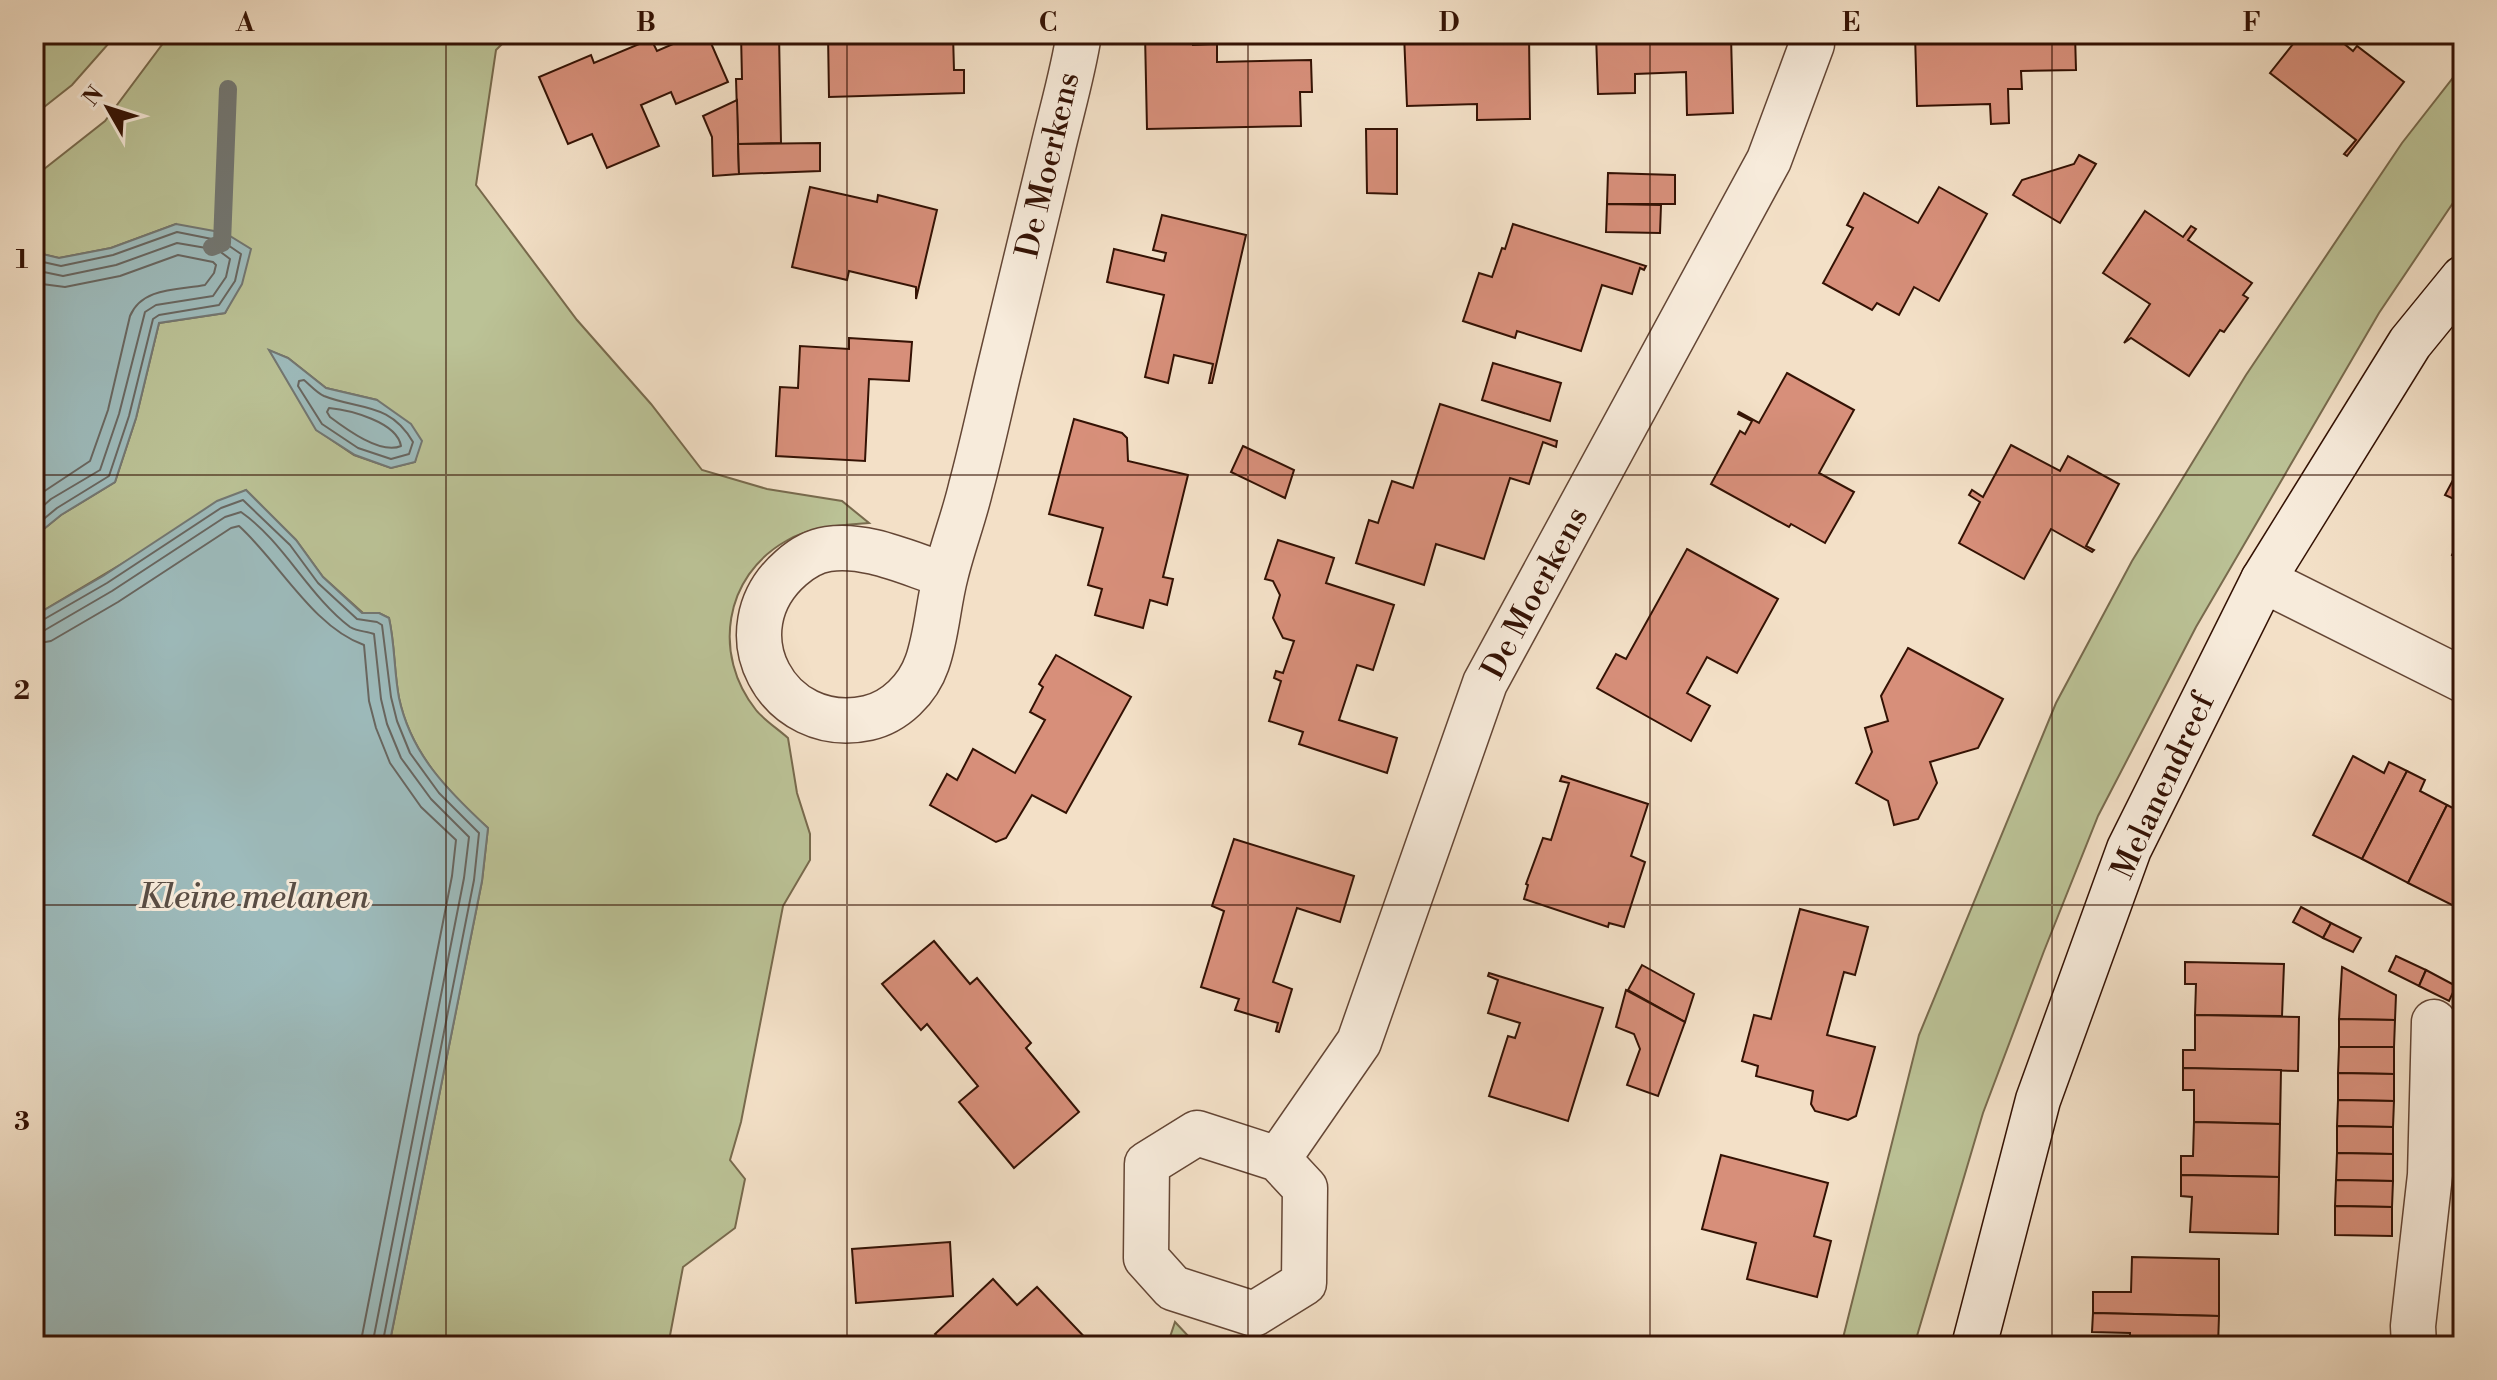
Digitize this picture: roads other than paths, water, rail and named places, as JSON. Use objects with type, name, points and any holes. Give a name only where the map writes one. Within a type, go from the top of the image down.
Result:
[{"type":"street","name":"De Moerkens","points":[[945,575],[855,548],[826,549],[800,560],[778,579],[764,604],[758,632],[763,661],[775,686],[796,706],[822,719],[851,722],[878,716],[902,701],[921,679],[931,651],[945,575],[971,489],[1079,34]]},
{"type":"street","name":"De Moerkens","points":[[1278,1159],[1359,1042],[1485,683],[1769,160],[1812,44],[1812,34]]},
{"type":"street","name":"Melanendreef","points":[[1974,1346],[2038,1100],[2129,849],[2263,580],[2410,343],[2463,278]]},
{"type":"street","points":[[2263,580],[2463,680]]},
{"type":"street","points":[[2414,1346],[2413,1326],[2446,1175],[2434,1022]]},
{"type":"street","points":[[1197,1133],[1278,1159],[1305,1188],[1304,1283],[1254,1314],[1173,1288],[1146,1258],[1147,1164],[1197,1133]]},
{"type":"water","points":[[176,224],[225,233],[251,249],[242,284],[225,313],[159,323],[136,418],[115,482],[61,515],[34,537],[34,252],[59,258],[111,248]]},
{"type":"water","points":[[269,350],[288,358],[326,388],[377,400],[411,424],[422,441],[415,462],[391,468],[355,455],[316,430]]},
{"type":"water","name":"Kleine melanen","points":[[246,490],[296,540],[323,577],[362,613],[379,613],[389,618],[399,698],[412,737],[445,785],[488,828],[482,881],[389,1346],[34,1346],[34,616],[103,576],[217,501]]},
{"type":"waterway","points":[[212,247],[222,243],[228,89]]}]
